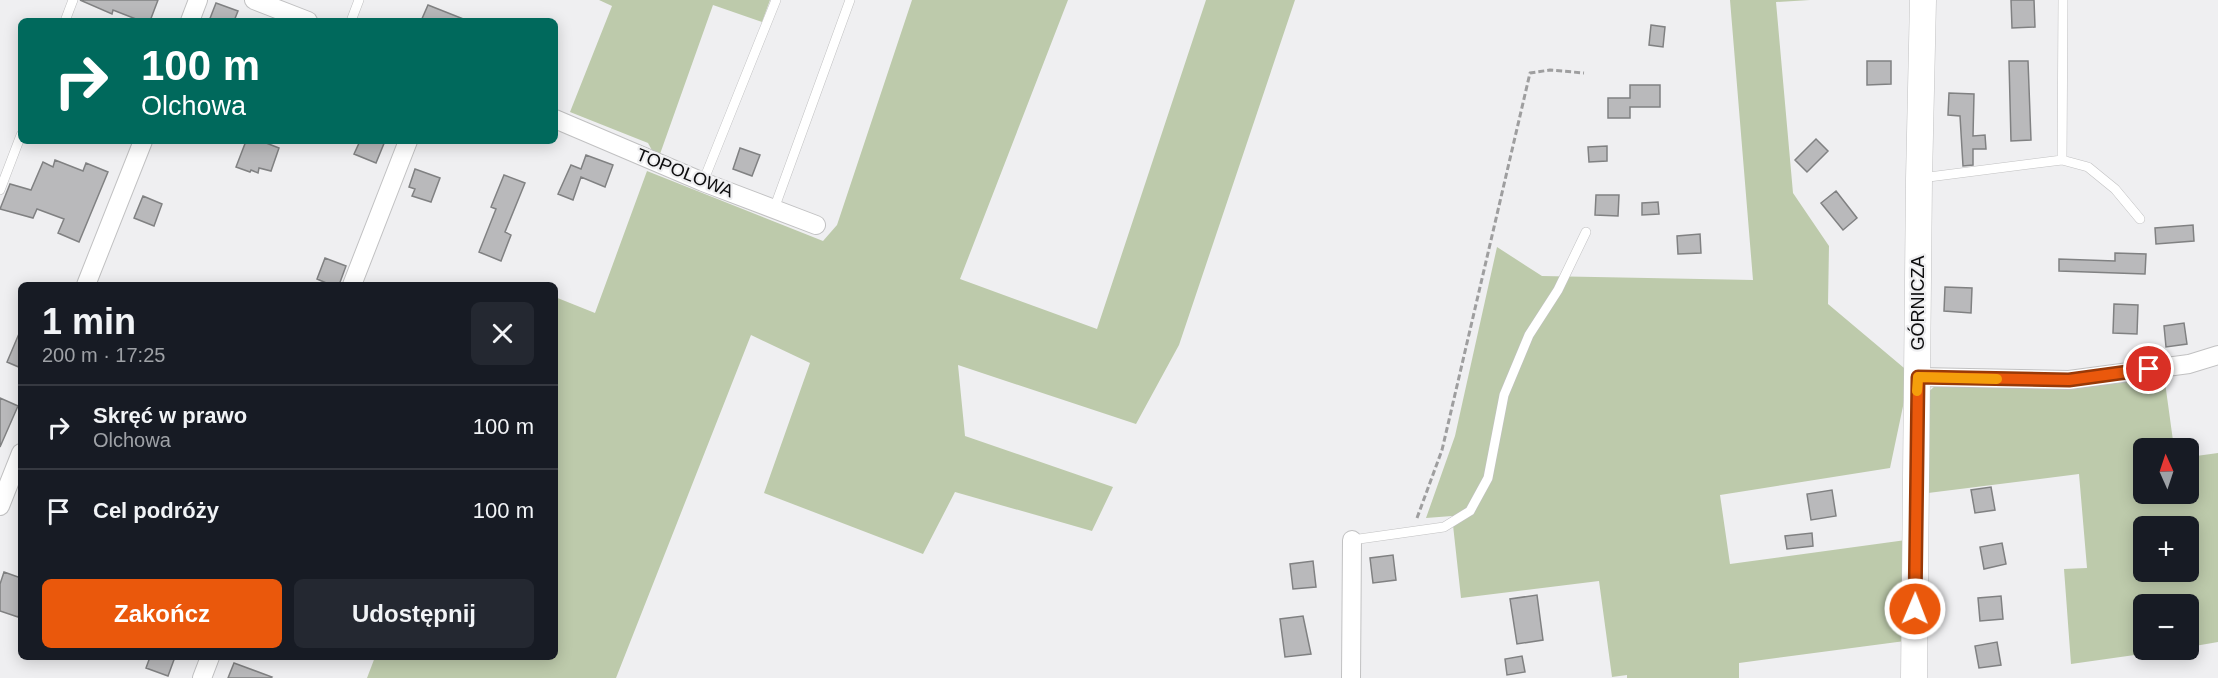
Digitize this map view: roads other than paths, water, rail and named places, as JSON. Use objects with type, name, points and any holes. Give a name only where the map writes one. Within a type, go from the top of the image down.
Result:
[{"type":"street","points":[[191,18],[198,0]]},
{"type":"street","points":[[254,0],[300,18]]},
{"type":"street","name":"GÓRNICZA","points":[[1914,678],[1923,0]]},
{"type":"street","name":"TOPOLOWA","points":[[558,121],[704,182],[816,225]]},
{"type":"street","points":[[88,282],[142,144]]},
{"type":"street","points":[[353,282],[407,144]]},
{"type":"street","points":[[1918,377],[2069,380],[2189,364],[2218,356]]},
{"type":"street","points":[[0,506],[18,461]]},
{"type":"street","points":[[1350,678],[1352,540]]},
{"type":"street","points":[[202,678],[209,660]]},
{"type":"lane","points":[[66,18],[73,0]]},
{"type":"lane","points":[[352,18],[359,0]]},
{"type":"lane","points":[[704,182],[776,0]]},
{"type":"lane","points":[[774,209],[850,0]]},
{"type":"lane","points":[[2061,160],[2063,0]]},
{"type":"lane","points":[[0,190],[18,143]]},
{"type":"lane","points":[[1919,179],[2061,160],[2088,167],[2115,189],[2140,219]]},
{"type":"lane","points":[[1352,540],[1444,527],[1470,511],[1488,478],[1504,395],[1529,335],[1558,290],[1586,232]]}]
